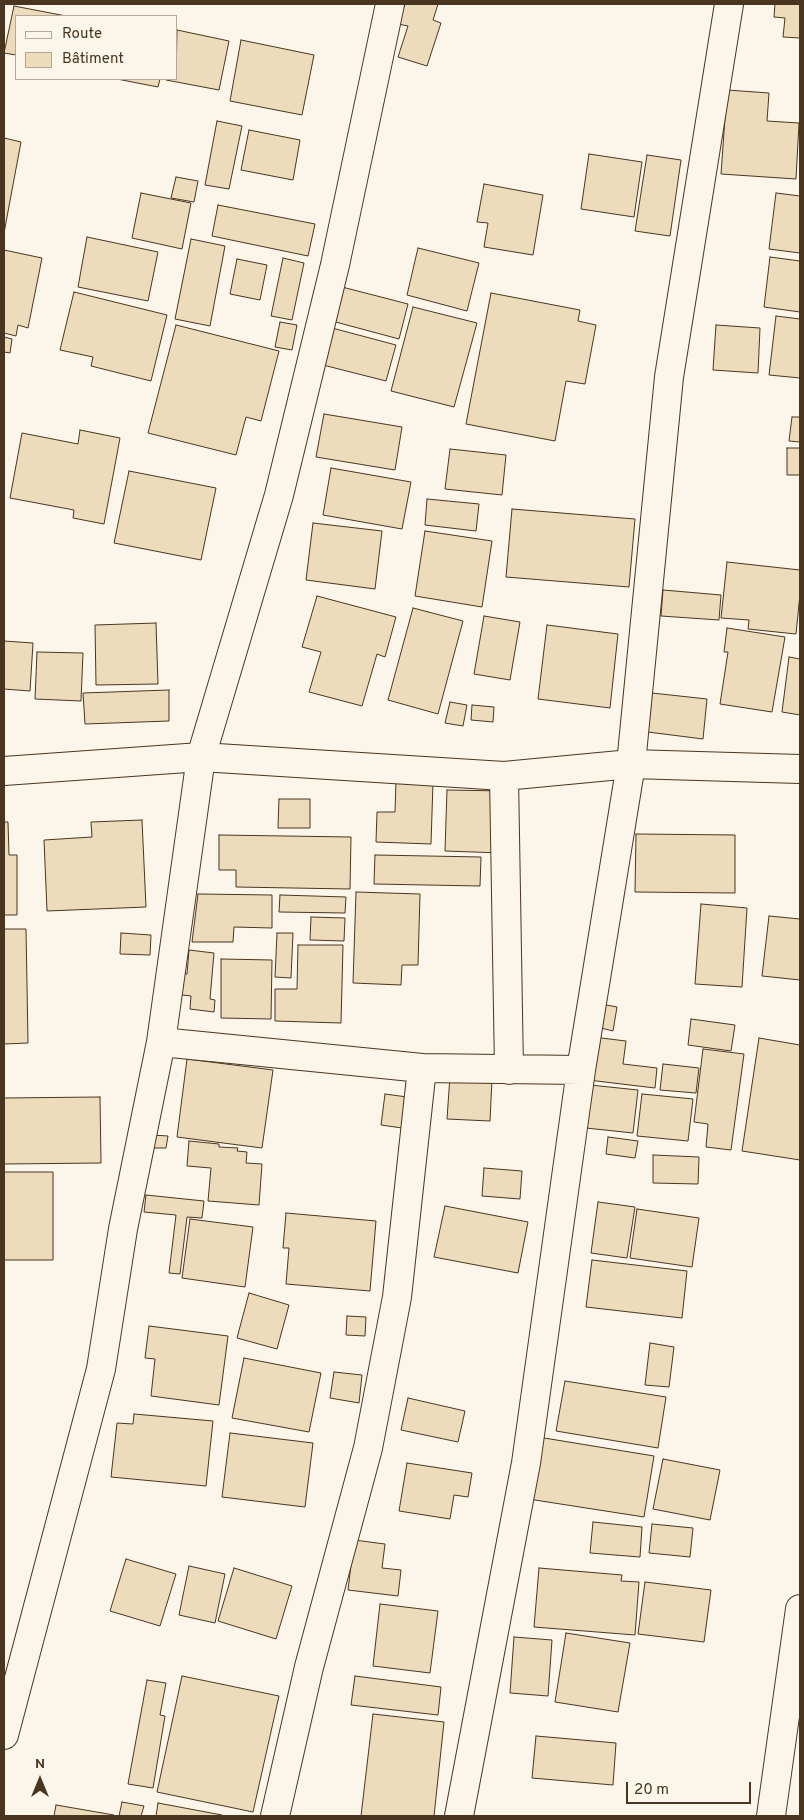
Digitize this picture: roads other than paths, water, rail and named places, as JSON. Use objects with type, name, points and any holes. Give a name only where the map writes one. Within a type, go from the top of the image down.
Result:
[{"type":"street","points":[[4,1735],[101,1370],[124,1228],[161,1042],[201,757],[279,495],[335,265],[390,4]]},
{"type":"street","points":[[459,1816],[526,1463],[581,1070],[631,764],[669,377],[729,4]]},
{"type":"street","points":[[4,771],[201,757],[504,776],[631,764],[800,769]]},
{"type":"street","points":[[504,776],[509,1070]]},
{"type":"street","points":[[161,1042],[422,1068],[581,1070]]},
{"type":"street","points":[[275,1816],[309,1667],[368,1448],[397,1297],[422,1068]]},
{"type":"street","points":[[771,1816],[800,1609]]}]
